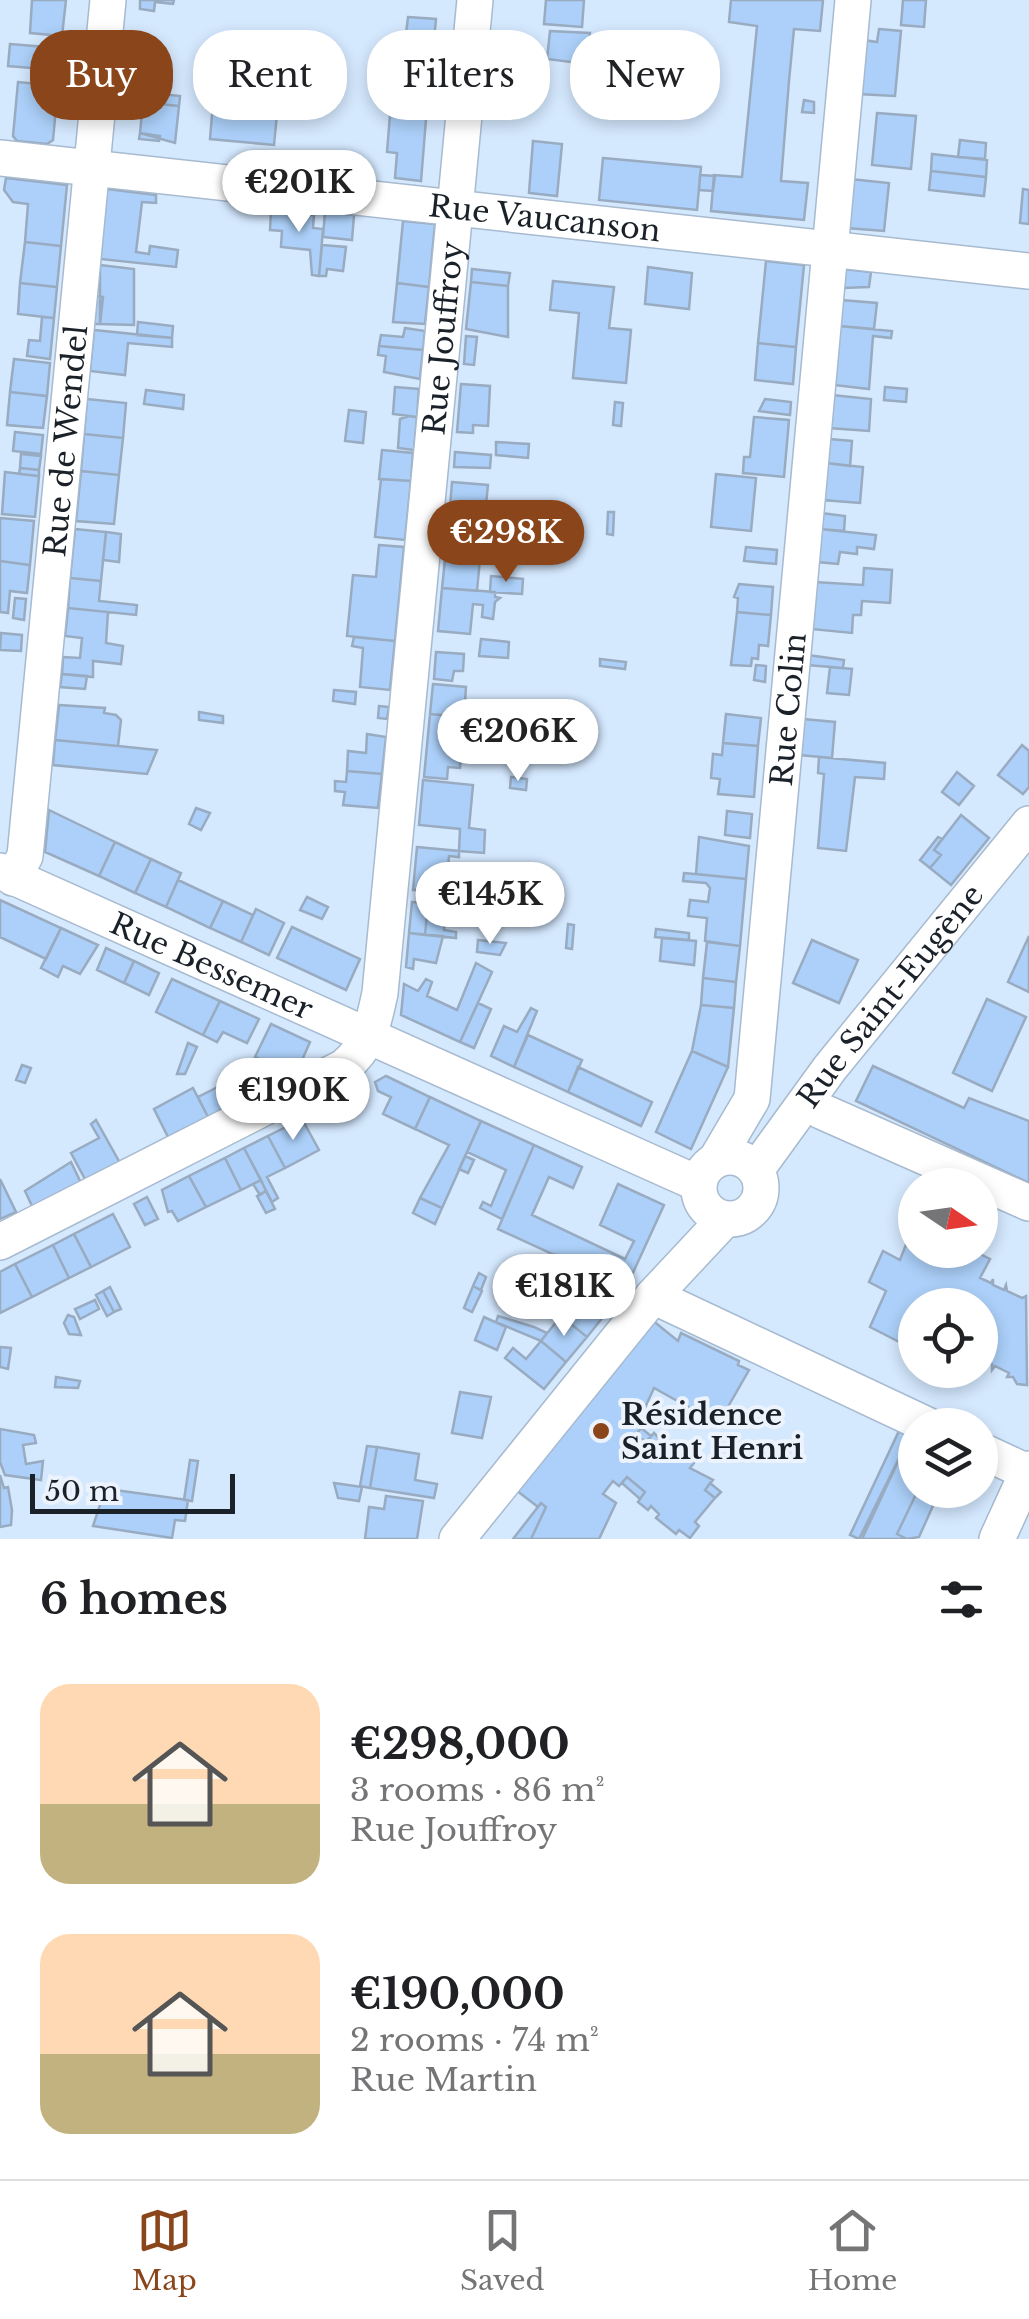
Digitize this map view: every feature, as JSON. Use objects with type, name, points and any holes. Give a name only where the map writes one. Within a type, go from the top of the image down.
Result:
[{"type":"street","name":"Rue de Wendel","points":[[7,874],[25,856],[108,0]]},
{"type":"street","name":"Rue Jouffroy","points":[[370,1036],[382,973],[475,0]]},
{"type":"street","name":"Rue Colin","points":[[707,1172],[752,1099],[853,0]]},
{"type":"street","name":"Rue Vaucanson","points":[[0,158],[1029,271]]},
{"type":"street","name":"Rue Saint-Eugène","points":[[756,1170],[1029,824]]},
{"type":"street","name":"Rue Bessemer","points":[[7,874],[370,1036],[707,1172]]},
{"type":"street","points":[[0,1242],[344,1067],[365,1049],[370,1036]]},
{"type":"street","points":[[807,1101],[821,1111],[1029,1202]]},
{"type":"street","points":[[458,1539],[653,1296],[725,1219],[746,1216],[758,1202],[761,1181],[756,1170],[738,1158],[707,1172],[704,1205],[725,1219]]},
{"type":"street","points":[[653,1296],[898,1411]]},
{"type":"street","points":[[997,1539],[1028,1470],[998,1458]]},
{"type":"building","points":[[32,0],[66,0],[63,30],[30,30]]},
{"type":"building","points":[[140,0],[174,0],[173,4],[155,2],[154,11],[140,9]]},
{"type":"building","points":[[546,0],[584,0],[582,27],[544,24]]},
{"type":"building","points":[[731,0],[823,0],[820,31],[794,29],[789,81],[781,181],[808,183],[804,220],[711,211],[714,175],[742,177],[757,26],[729,22]]},
{"type":"building","points":[[903,0],[926,0],[924,27],[901,25]]},
{"type":"building","points":[[408,17],[436,19],[435,30],[406,30]]},
{"type":"building","points":[[879,29],[901,31],[895,96],[858,94],[863,40],[877,42]]},
{"type":"building","points":[[550,31],[570,32],[570,62],[550,59]]},
{"type":"building","points":[[10,44],[30,46],[30,68],[8,66]]},
{"type":"building","points":[[18,82],[30,83],[30,120],[55,120],[53,140],[47,144],[17,141],[13,136]]},
{"type":"building","points":[[173,95],[180,96],[179,106],[173,105]]},
{"type":"building","points":[[804,100],[814,102],[814,113],[802,112]]},
{"type":"building","points":[[173,105],[179,106],[175,143],[140,133],[141,120],[173,120]]},
{"type":"building","points":[[877,113],[916,116],[911,169],[872,165]]},
{"type":"building","points":[[212,120],[276,120],[274,145],[210,139]]},
{"type":"building","points":[[390,120],[426,120],[421,181],[395,178],[397,153],[387,152]]},
{"type":"building","points":[[140,133],[160,136],[159,141],[139,139]]},
{"type":"building","points":[[960,140],[986,143],[985,159],[958,157]]},
{"type":"building","points":[[533,141],[562,144],[557,196],[529,193]]},
{"type":"building","points":[[932,154],[987,160],[986,177],[931,171]]},
{"type":"building","points":[[603,158],[701,167],[697,210],[599,200]]},
{"type":"building","points":[[931,171],[986,177],[984,196],[929,190]]},
{"type":"building","points":[[700,175],[715,176],[713,191],[699,190]]},
{"type":"building","points":[[6,178],[67,185],[61,246],[25,242],[28,204],[13,202],[4,190]]},
{"type":"building","points":[[850,179],[889,183],[884,231],[847,228]]},
{"type":"building","points":[[107,189],[156,195],[156,203],[142,202],[136,252],[149,254],[150,246],[178,250],[176,267],[100,259]]},
{"type":"building","points":[[1023,189],[1029,190],[1029,224],[1020,223]]},
{"type":"building","points":[[271,211],[314,215],[313,228],[323,229],[319,276],[312,275],[310,250],[281,247],[282,231],[270,230]]},
{"type":"building","points":[[325,212],[354,215],[352,240],[323,237]]},
{"type":"building","points":[[403,221],[435,224],[429,287],[397,283]]},
{"type":"building","points":[[25,242],[61,246],[57,287],[20,283]]},
{"type":"building","points":[[322,245],[346,247],[343,271],[327,269],[326,276],[319,276]]},
{"type":"building","points":[[766,261],[804,265],[796,347],[758,343]]},
{"type":"building","points":[[100,265],[134,269],[134,325],[100,324]]},
{"type":"building","points":[[648,267],[692,273],[689,309],[645,304]]},
{"type":"building","points":[[472,269],[510,273],[508,286],[471,282]]},
{"type":"building","points":[[844,269],[871,272],[869,287],[843,288]]},
{"type":"building","points":[[553,281],[614,287],[609,328],[631,330],[626,383],[573,378],[579,313],[550,310]]},
{"type":"building","points":[[471,282],[508,286],[508,337],[466,329]]},
{"type":"building","points":[[20,283],[57,287],[54,318],[18,314]]},
{"type":"building","points":[[397,283],[429,287],[425,324],[393,322]]},
{"type":"building","points":[[97,296],[103,297],[100,324],[94,324]]},
{"type":"building","points":[[841,300],[877,303],[874,329],[839,326]]},
{"type":"building","points":[[42,317],[54,318],[50,359],[27,356],[29,340],[40,341]]},
{"type":"building","points":[[138,322],[173,326],[172,338],[137,335]]},
{"type":"building","points":[[839,326],[892,331],[891,338],[873,336],[869,389],[834,385]]},
{"type":"building","points":[[405,328],[425,331],[423,350],[379,346],[381,335],[403,337]]},
{"type":"building","points":[[94,330],[172,338],[172,347],[128,343],[125,375],[90,371]]},
{"type":"building","points":[[466,336],[477,337],[474,365],[464,364]]},
{"type":"building","points":[[758,343],[796,347],[793,384],[755,380]]},
{"type":"building","points":[[379,346],[423,350],[420,379],[384,372],[386,356],[378,355]]},
{"type":"building","points":[[14,359],[50,363],[47,396],[10,392]]},
{"type":"building","points":[[461,384],[490,386],[488,426],[473,425],[473,433],[457,432]]},
{"type":"building","points":[[395,387],[419,389],[417,417],[393,414]]},
{"type":"building","points":[[885,387],[907,389],[906,402],[884,400]]},
{"type":"building","points":[[146,390],[184,395],[183,409],[144,404]]},
{"type":"building","points":[[10,392],[47,396],[43,428],[7,425]]},
{"type":"building","points":[[832,395],[871,399],[869,431],[829,428]]},
{"type":"building","points":[[87,399],[126,403],[123,438],[84,434]]},
{"type":"building","points":[[765,399],[791,402],[790,415],[759,411]]},
{"type":"building","points":[[615,402],[623,403],[621,426],[613,425]]},
{"type":"building","points":[[349,410],[366,412],[363,443],[345,441]]},
{"type":"building","points":[[417,417],[414,450],[398,448],[400,419]]},
{"type":"building","points":[[754,417],[789,420],[784,477],[743,473],[744,457],[750,457]]},
{"type":"building","points":[[15,432],[43,435],[41,454],[13,451]]},
{"type":"building","points":[[84,434],[123,438],[119,475],[81,471]]},
{"type":"building","points":[[829,439],[852,441],[850,466],[826,463]]},
{"type":"building","points":[[496,442],[529,444],[528,458],[496,455]]},
{"type":"building","points":[[382,450],[413,453],[411,481],[379,479]]},
{"type":"building","points":[[455,452],[491,455],[490,468],[454,467]]},
{"type":"building","points":[[21,454],[41,456],[39,470],[20,468]]},
{"type":"building","points":[[826,463],[863,467],[860,503],[823,500]]},
{"type":"building","points":[[20,468],[39,470],[39,476],[19,474]]},
{"type":"building","points":[[81,471],[119,475],[114,524],[76,521]]},
{"type":"building","points":[[5,472],[39,476],[35,517],[2,514]]},
{"type":"building","points":[[716,474],[756,478],[751,531],[711,527]]},
{"type":"building","points":[[381,479],[411,481],[405,540],[375,537]]},
{"type":"building","points":[[452,482],[488,485],[484,524],[449,521]]},
{"type":"building","points":[[608,512],[614,512],[613,535],[607,534]]},
{"type":"building","points":[[821,513],[845,516],[844,531],[820,529]]},
{"type":"building","points":[[0,518],[34,521],[30,565],[0,561]]},
{"type":"building","points":[[449,521],[508,526],[506,543],[482,538],[477,591],[442,588]]},
{"type":"building","points":[[75,529],[106,532],[101,581],[70,578]]},
{"type":"building","points":[[820,529],[876,535],[874,549],[857,547],[857,554],[840,552],[838,564],[817,562]]},
{"type":"building","points":[[106,532],[121,534],[119,562],[103,560]]},
{"type":"building","points":[[379,545],[404,547],[395,641],[347,636],[353,575],[376,577]]},
{"type":"building","points":[[746,547],[777,550],[776,564],[744,561]]},
{"type":"building","points":[[0,561],[30,565],[27,593],[10,591],[8,613],[0,612]]},
{"type":"building","points":[[864,568],[892,570],[890,603],[862,601],[861,615],[853,615],[852,633],[811,629],[815,582],[863,585]]},
{"type":"building","points":[[491,576],[523,579],[522,594],[490,592]]},
{"type":"building","points":[[70,578],[101,581],[99,601],[137,605],[136,615],[68,608]]},
{"type":"building","points":[[739,584],[773,587],[771,615],[737,612],[738,598],[734,597]]},
{"type":"building","points":[[442,588],[495,592],[495,597],[500,598],[495,602],[493,619],[482,617],[483,605],[473,604],[470,634],[438,631]]},
{"type":"building","points":[[15,598],[26,599],[24,620],[13,618]]},
{"type":"building","points":[[68,608],[108,612],[106,643],[123,646],[121,664],[93,661],[93,677],[62,674],[63,657],[80,658],[82,638],[65,636]]},
{"type":"building","points":[[737,612],[771,615],[768,646],[759,645],[758,659],[752,658],[751,666],[731,665]]},
{"type":"building","points":[[1,633],[22,635],[21,651],[0,650]]},
{"type":"building","points":[[354,637],[395,641],[390,690],[360,687],[363,648],[352,646]]},
{"type":"building","points":[[481,639],[509,642],[508,658],[479,656]]},
{"type":"building","points":[[436,652],[464,654],[463,671],[454,671],[452,681],[434,679]]},
{"type":"building","points":[[808,655],[844,660],[843,668],[807,665]]},
{"type":"building","points":[[600,659],[626,662],[625,669],[600,666]]},
{"type":"building","points":[[756,665],[766,666],[765,682],[754,680]]},
{"type":"building","points":[[830,667],[852,669],[849,695],[827,693]]},
{"type":"building","points":[[62,674],[87,676],[85,689],[60,687]]},
{"type":"building","points":[[433,684],[466,687],[464,717],[430,714]]},
{"type":"building","points":[[334,690],[356,692],[355,704],[333,701]]},
{"type":"building","points":[[59,705],[105,708],[104,713],[116,715],[121,720],[118,746],[55,740]]},
{"type":"building","points":[[379,706],[389,707],[387,719],[378,718]]},
{"type":"building","points":[[199,712],[223,716],[223,723],[199,720]]},
{"type":"building","points":[[430,714],[464,717],[460,768],[448,767],[447,779],[424,777]]},
{"type":"building","points":[[726,714],[761,718],[758,746],[723,743]]},
{"type":"building","points":[[803,719],[835,722],[832,758],[799,755]]},
{"type":"building","points":[[367,734],[386,737],[382,774],[347,771],[348,751],[366,753]]},
{"type":"building","points":[[55,740],[157,750],[147,774],[53,765]]},
{"type":"building","points":[[723,743],[758,746],[754,797],[718,794],[720,779],[711,778],[713,754],[722,755]]},
{"type":"building","points":[[1022,745],[1029,751],[1029,787],[1023,794],[998,775]]},
{"type":"building","points":[[819,757],[885,763],[884,779],[855,777],[846,851],[818,848],[824,774],[818,773]]},
{"type":"building","points":[[347,771],[382,774],[378,808],[343,805],[345,792],[335,791],[335,781],[346,782]]},
{"type":"building","points":[[957,772],[974,786],[959,805],[942,792]]},
{"type":"building","points":[[511,777],[527,779],[526,790],[510,788]]},
{"type":"building","points":[[423,780],[473,785],[469,828],[485,830],[484,853],[459,851],[460,829],[419,825]]},
{"type":"building","points":[[196,808],[210,813],[201,830],[189,824]]},
{"type":"building","points":[[49,810],[115,842],[99,876],[45,852]]},
{"type":"building","points":[[727,811],[752,814],[750,838],[725,835]]},
{"type":"building","points":[[961,815],[989,838],[951,885],[930,868],[941,855],[934,850]]},
{"type":"building","points":[[699,837],[749,846],[746,879],[696,874]]},
{"type":"building","points":[[938,837],[942,839],[934,850],[941,855],[930,868],[920,860]]},
{"type":"building","points":[[115,842],[151,859],[135,893],[99,876]]},
{"type":"building","points":[[417,847],[459,851],[459,857],[449,856],[446,887],[413,890]]},
{"type":"building","points":[[151,859],[181,873],[166,907],[135,893]]},
{"type":"building","points":[[684,873],[746,879],[740,946],[705,941],[707,918],[688,916],[690,900],[708,902],[710,888],[706,883],[683,881]]},
{"type":"building","points":[[178,880],[223,901],[210,928],[166,907]]},
{"type":"building","points":[[307,897],[328,907],[322,919],[300,910]]},
{"type":"building","points":[[0,900],[61,928],[46,959],[0,937]]},
{"type":"building","points":[[223,901],[253,915],[241,942],[210,928]]},
{"type":"building","points":[[412,902],[428,903],[425,935],[409,933]]},
{"type":"building","points":[[428,903],[446,905],[444,930],[456,932],[456,938],[425,935]]},
{"type":"building","points":[[446,908],[453,909],[452,924],[445,923]]},
{"type":"building","points":[[256,909],[284,923],[269,955],[241,942]]},
{"type":"building","points":[[568,924],[574,925],[572,949],[566,948]]},
{"type":"building","points":[[292,927],[360,959],[346,990],[277,958]]},
{"type":"building","points":[[61,928],[98,945],[80,974],[63,966],[58,977],[41,968]]},
{"type":"building","points":[[656,929],[689,933],[689,940],[655,937]]},
{"type":"building","points":[[409,933],[443,936],[436,963],[414,959],[413,969],[406,967]]},
{"type":"building","points":[[1029,936],[1029,992],[1008,982]]},
{"type":"building","points":[[662,938],[696,941],[694,965],[660,961]]},
{"type":"building","points":[[478,940],[506,943],[500,955],[477,952]]},
{"type":"building","points":[[812,940],[858,960],[839,1003],[793,983]]},
{"type":"building","points":[[707,942],[740,946],[736,982],[703,978]]},
{"type":"building","points":[[106,948],[134,961],[124,983],[97,970]]},
{"type":"building","points":[[134,961],[159,973],[149,995],[124,983]]},
{"type":"building","points":[[476,963],[492,972],[460,1042],[401,1015],[404,984],[418,991],[426,979],[432,982],[427,996],[457,1010]]},
{"type":"building","points":[[703,978],[736,982],[734,1008],[701,1005]]},
{"type":"building","points":[[172,979],[220,1001],[203,1035],[156,1012]]},
{"type":"building","points":[[987,999],[1026,1017],[992,1091],[953,1073]]},
{"type":"building","points":[[220,1001],[259,1019],[247,1043],[223,1032],[217,1042],[203,1035]]},
{"type":"building","points":[[478,1003],[491,1009],[474,1048],[460,1042]]},
{"type":"building","points":[[701,1005],[734,1008],[728,1067],[692,1051]]},
{"type":"building","points":[[531,1008],[537,1011],[514,1067],[491,1056],[504,1026],[517,1032]]},
{"type":"building","points":[[271,1024],[310,1042],[295,1076],[255,1057]]},
{"type":"building","points":[[528,1035],[582,1060],[568,1092],[514,1067]]},
{"type":"building","points":[[188,1043],[197,1047],[185,1074],[177,1074]]},
{"type":"building","points":[[692,1051],[728,1067],[691,1149],[656,1132]]},
{"type":"building","points":[[22,1065],[31,1068],[25,1083],[16,1080]]},
{"type":"building","points":[[873,1066],[964,1108],[969,1098],[1029,1121],[1029,1183],[998,1168],[856,1101]]},
{"type":"building","points":[[578,1067],[652,1102],[641,1126],[568,1092]]},
{"type":"building","points":[[386,1076],[430,1097],[415,1129],[383,1114],[391,1097],[378,1091],[375,1082]]},
{"type":"building","points":[[220,1086],[231,1108],[209,1119],[198,1097]]},
{"type":"building","points":[[193,1088],[209,1119],[169,1139],[154,1109]]},
{"type":"building","points":[[430,1097],[481,1121],[442,1208],[420,1198],[449,1145],[415,1129]]},
{"type":"building","points":[[302,1119],[319,1150],[285,1168],[268,1136]]},
{"type":"building","points":[[96,1120],[120,1163],[86,1181],[71,1153],[99,1138],[91,1124]]},
{"type":"building","points":[[481,1121],[534,1145],[502,1219],[480,1208],[483,1202],[491,1206],[506,1170],[467,1152]]},
{"type":"building","points":[[268,1136],[285,1168],[267,1177],[278,1198],[272,1202],[244,1148]]},
{"type":"building","points":[[534,1145],[582,1167],[573,1188],[549,1177],[532,1215],[625,1259],[634,1241],[600,1225],[618,1184],[664,1205],[626,1288],[498,1229]]},
{"type":"building","points":[[244,1148],[261,1180],[241,1190],[225,1158]]},
{"type":"building","points":[[465,1156],[474,1160],[468,1173],[459,1169]]},
{"type":"building","points":[[225,1158],[241,1190],[206,1207],[189,1176]]},
{"type":"building","points":[[71,1162],[81,1183],[33,1208],[25,1191]]},
{"type":"building","points":[[189,1176],[206,1207],[178,1221],[172,1211],[168,1212],[162,1190]]},
{"type":"building","points":[[0,1179],[16,1212],[0,1219]]},
{"type":"building","points":[[261,1180],[266,1191],[260,1195],[253,1184]]},
{"type":"building","points":[[266,1191],[275,1209],[266,1213],[257,1196]]},
{"type":"building","points":[[147,1197],[158,1219],[145,1225],[134,1204]]},
{"type":"building","points":[[420,1198],[442,1208],[435,1224],[413,1213]]},
{"type":"building","points":[[113,1214],[130,1247],[91,1267],[74,1234]]},
{"type":"building","points":[[74,1234],[91,1267],[69,1278],[53,1245]]},
{"type":"building","points":[[53,1245],[69,1278],[32,1297],[15,1264]]},
{"type":"building","points":[[883,1251],[898,1259],[898,1268],[985,1268],[980,1278],[991,1283],[993,1279],[993,1285],[1004,1290],[1006,1285],[1007,1291],[1026,1296],[1027,1385],[1017,1384],[1013,1377],[1007,1377],[1009,1373],[998,1368],[998,1288],[898,1288],[898,1341],[870,1327],[886,1291],[869,1282]]},
{"type":"building","points":[[556,1255],[626,1288],[606,1314],[580,1294],[589,1282],[555,1272],[559,1263],[554,1260]]},
{"type":"building","points":[[15,1264],[32,1297],[0,1313],[0,1272]]},
{"type":"building","points":[[479,1273],[486,1277],[481,1290],[473,1286]]},
{"type":"building","points":[[473,1286],[482,1291],[472,1312],[464,1308]]},
{"type":"building","points":[[110,1287],[121,1309],[114,1312],[103,1291]]},
{"type":"building","points":[[103,1291],[114,1312],[107,1316],[96,1295]]},
{"type":"building","points":[[577,1297],[603,1317],[587,1337],[561,1316]]},
{"type":"building","points":[[95,1300],[99,1309],[80,1319],[75,1309]]},
{"type":"building","points":[[68,1315],[74,1317],[81,1335],[69,1334],[64,1323]]},
{"type":"building","points":[[498,1316],[547,1333],[541,1341],[496,1322]]},
{"type":"building","points":[[561,1316],[587,1337],[566,1362],[541,1341]]},
{"type":"building","points":[[484,1317],[506,1327],[497,1350],[475,1340]]},
{"type":"building","name":"Résidence Saint Henri","points":[[652,1320],[678,1341],[681,1333],[739,1361],[738,1365],[749,1370],[721,1419],[710,1414],[708,1418],[654,1388],[637,1425],[641,1428],[636,1435],[646,1442],[654,1433],[671,1452],[674,1448],[694,1463],[690,1468],[713,1480],[705,1490],[715,1498],[695,1522],[699,1526],[690,1538],[679,1530],[676,1534],[656,1518],[659,1514],[651,1506],[648,1510],[638,1502],[645,1492],[627,1477],[619,1486],[613,1481],[603,1494],[616,1503],[599,1539],[531,1539],[546,1507],[541,1503],[538,1507],[516,1490]]},
{"type":"building","points":[[541,1341],[566,1362],[544,1389],[505,1358],[513,1348],[526,1359]]},
{"type":"building","points":[[0,1347],[11,1348],[8,1369],[0,1367]]},
{"type":"building","points":[[56,1377],[80,1381],[78,1388],[55,1387]]},
{"type":"building","points":[[460,1392],[491,1397],[482,1438],[452,1433]]},
{"type":"building","points":[[641,1428],[651,1436],[646,1442],[636,1435]]},
{"type":"building","points":[[0,1429],[34,1435],[36,1443],[23,1445],[26,1464],[43,1461],[41,1480],[5,1475],[0,1462]]},
{"type":"building","points":[[898,1433],[898,1460],[859,1539],[850,1535]]},
{"type":"building","points":[[367,1446],[377,1447],[370,1488],[360,1486]]},
{"type":"building","points":[[377,1447],[419,1454],[415,1480],[437,1484],[434,1498],[370,1488]]},
{"type":"building","points":[[190,1460],[198,1461],[192,1501],[184,1500]]},
{"type":"building","points":[[898,1462],[898,1508],[909,1508],[897,1534],[907,1539],[862,1539]]},
{"type":"building","points":[[0,1475],[4,1488],[8,1487],[12,1510],[11,1525],[0,1527]]},
{"type":"building","points":[[627,1477],[645,1492],[640,1499],[622,1483]]},
{"type":"building","points":[[334,1483],[362,1487],[359,1501],[338,1498]]},
{"type":"building","points":[[710,1483],[721,1492],[715,1498],[705,1490]]},
{"type":"building","points":[[93,1487],[188,1500],[185,1521],[175,1520],[172,1538],[93,1526],[102,1499],[91,1497]]},
{"type":"building","points":[[386,1496],[423,1501],[417,1539],[365,1539],[369,1507],[384,1509]]},
{"type":"building","points":[[541,1503],[546,1507],[531,1539],[513,1539]]},
{"type":"building","points":[[909,1508],[932,1508],[919,1537],[907,1539],[897,1534]]},
{"type":"place","name":"Résidence Saint Henri","points":[[601,1431]]}]
